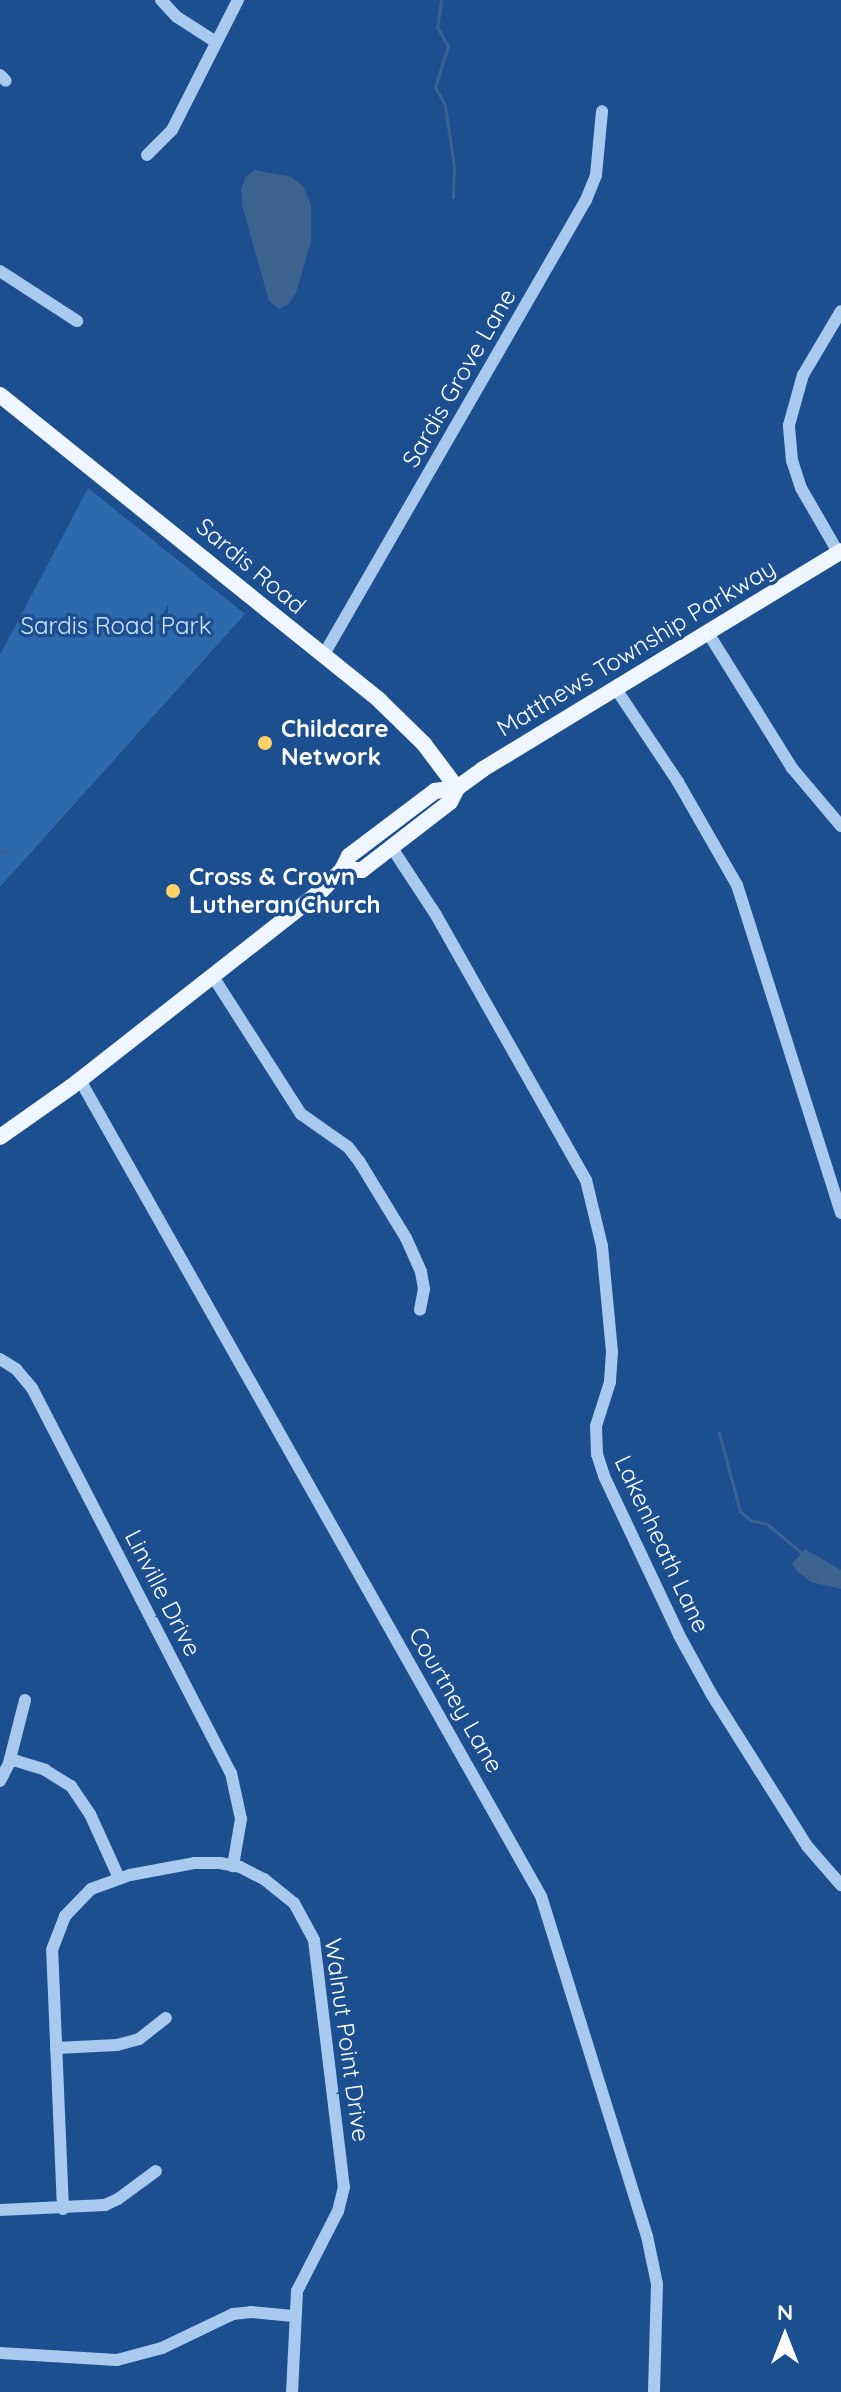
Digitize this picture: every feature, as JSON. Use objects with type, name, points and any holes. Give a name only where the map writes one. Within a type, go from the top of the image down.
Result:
[{"type":"main road","name":"Sardis Road","points":[[0,395],[403,721],[457,788]]},
{"type":"main road","name":"Matthews Township Parkway","points":[[457,788],[840,551]]},
{"type":"main road","points":[[342,870],[362,870],[450,802],[457,788]]},
{"type":"main road","points":[[0,1137],[80,1080],[212,975],[342,870],[349,856],[435,791],[457,788]]},
{"type":"street","points":[[161,0],[177,17],[216,42]]},
{"type":"street","points":[[147,155],[172,130],[238,0]]},
{"type":"street","name":"Sardis Grove Lane","points":[[323,656],[586,200],[596,175],[602,111]]},
{"type":"street","points":[[0,271],[77,321]]},
{"type":"street","points":[[840,551],[801,488],[790,452],[789,425],[803,375],[841,311]]},
{"type":"street","points":[[708,633],[792,768],[841,826]]},
{"type":"street","points":[[616,689],[678,782],[737,885],[841,1213]]},
{"type":"street","name":"Lakenheath Lane","points":[[392,848],[436,915],[586,1180],[602,1246],[612,1352],[610,1382],[596,1426],[597,1454],[604,1476],[679,1635],[712,1695],[807,1846],[841,1885]]},
{"type":"street","points":[[212,975],[301,1114],[348,1147],[359,1161],[418,1263],[424,1289],[420,1310]]},
{"type":"street","name":"Courtney Lane","points":[[80,1080],[541,1896],[647,2236],[657,2284],[654,2392]]},
{"type":"street","name":"Linville Drive","points":[[0,1359],[16,1369],[32,1388],[231,1773],[241,1819],[233,1866]]},
{"type":"street","points":[[0,1781],[10,1759],[25,1700]]},
{"type":"street","points":[[10,1759],[53,1774],[71,1786],[90,1814],[119,1878]]},
{"type":"street","name":"Walnut Point Drive","points":[[63,2209],[52,1950],[57,1933],[79,1899],[91,1889],[119,1878],[194,1863],[233,1866],[264,1879],[294,1903],[314,1940],[344,2187],[338,2211],[301,2280],[293,2316],[292,2392]]},
{"type":"street","points":[[56,2048],[117,2045],[139,2039],[166,2018]]},
{"type":"street","points":[[0,2210],[105,2205],[156,2171]]},
{"type":"street","points":[[0,2353],[117,2360],[162,2348],[233,2314],[251,2312],[293,2316]]},
{"type":"green space","name":"Sardis Road Park","points":[[88,488],[245,614],[0,887],[0,655]]},
{"type":"shaded area","points":[[255,170],[291,177],[303,186],[311,204],[311,241],[296,293],[289,304],[279,309],[269,301],[242,205],[241,189],[246,176]]},
{"type":"shaded area","points":[[805,1549],[841,1570],[841,1589],[811,1582],[797,1571],[792,1564]]},
{"type":"waterway","points":[[441,0],[437,27],[448,46],[435,87],[445,105],[454,167],[453,197]]},
{"type":"waterway","points":[[0,850],[9,854]]},
{"type":"waterway","points":[[719,1433],[740,1511],[750,1520],[767,1524],[803,1554]]},
{"type":"place","name":"Childcare Network","points":[[265,743]]},
{"type":"place","name":"Cross & Crown Lutheran Church","points":[[173,891]]}]
